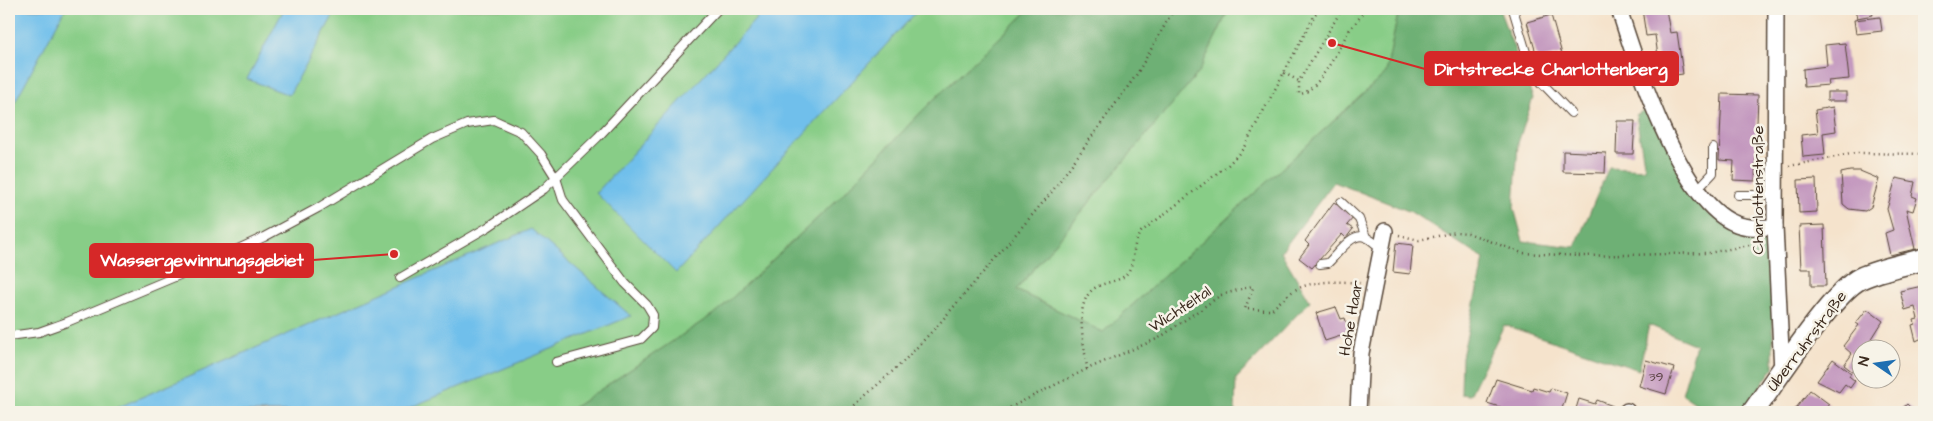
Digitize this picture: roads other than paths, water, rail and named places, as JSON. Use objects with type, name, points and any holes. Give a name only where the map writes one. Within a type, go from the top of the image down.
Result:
[{"type":"main road","name":"Überruhrstraße","points":[[1753,412],[1846,288],[1861,278],[1924,259]]},
{"type":"street","points":[[1619,9],[1660,126],[1711,208],[1732,222],[1775,232]]},
{"type":"street","name":"Charlottenstraße","points":[[1776,9],[1775,232],[1782,371]]},
{"type":"street","name":"Hohe Haar","points":[[1358,412],[1360,358],[1385,231]]},
{"type":"lane","points":[[400,278],[488,227],[544,189],[598,138],[718,9]]},
{"type":"lane","points":[[1513,9],[1528,59],[1540,81],[1571,113]]},
{"type":"lane","points":[[9,336],[39,332],[67,322],[264,237],[318,208],[432,139],[467,124],[494,120],[521,132],[542,154],[556,178],[563,200],[605,258],[625,283],[647,305],[652,315],[652,328],[641,339],[556,362]]},
{"type":"lane","points":[[1698,189],[1713,173],[1713,148]]},
{"type":"lane","points":[[1738,195],[1775,195]]},
{"type":"lane","points":[[1341,202],[1359,219],[1366,237],[1381,249]]},
{"type":"lane","points":[[1320,264],[1328,263],[1350,240],[1359,236],[1366,237]]},
{"type":"water","points":[[9,9],[65,9],[9,113]]},
{"type":"water","points":[[284,9],[337,9],[289,95],[247,79]]},
{"type":"water","points":[[765,9],[919,9],[676,273],[596,193]]},
{"type":"water","points":[[531,229],[631,316],[399,412],[107,412]]},
{"type":"place","name":"Dirtstrecke Charlottenberg","points":[[1332,43]]},
{"type":"place","name":"Wassergewinnungsgebiet","points":[[394,254]]}]
